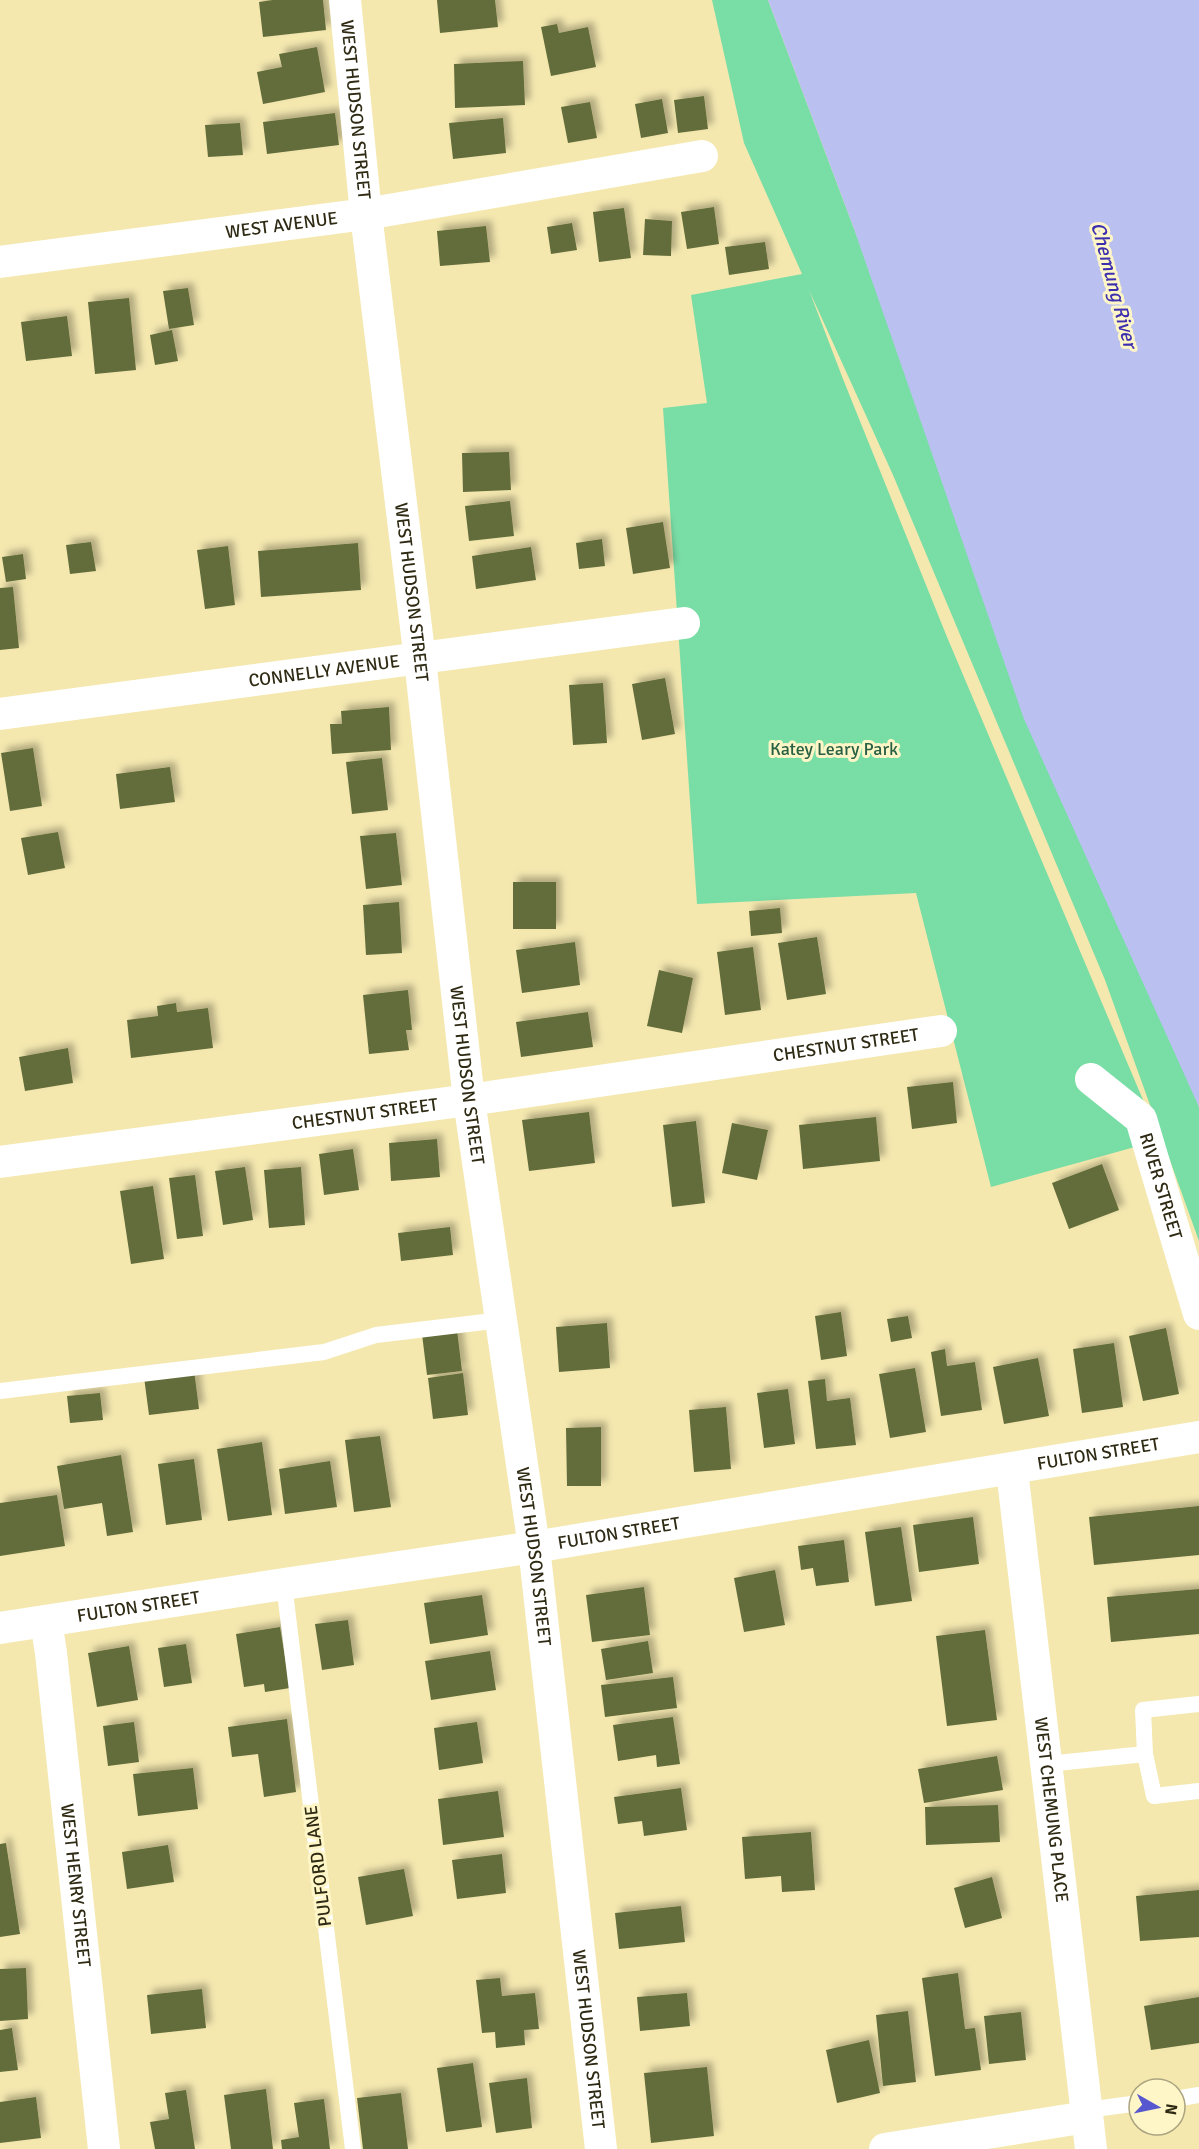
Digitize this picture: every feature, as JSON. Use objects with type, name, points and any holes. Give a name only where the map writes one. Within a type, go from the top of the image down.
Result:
[{"type":"street","name":"WEST HUDSON STREET","points":[[345,0],[366,214],[470,1100],[534,1547],[601,2149]]},
{"type":"street","name":"WEST AVENUE","points":[[0,262],[366,214],[702,156]]},
{"type":"street","name":"CONNELLY AVENUE","points":[[0,714],[420,660],[684,623]]},
{"type":"street","name":"CHESTNUT STREET","points":[[0,1162],[470,1100],[941,1031]]},
{"type":"street","name":"RIVER STREET","points":[[1091,1079],[1141,1119],[1199,1314]]},
{"type":"street","name":"FULTON STREET","points":[[0,1628],[534,1547],[1012,1470],[1199,1437]]},
{"type":"street","name":"WEST CHEMUNG PLACE","points":[[1012,1470],[1091,2149]]},
{"type":"street","name":"WEST HENRY STREET","points":[[46,1622],[104,2149]]},
{"type":"street","points":[[885,2149],[1087,2114]]},
{"type":"lane","points":[[0,1391],[324,1352],[375,1335],[501,1320]]},
{"type":"lane","name":"PULFORD LANE","points":[[284,1584],[353,2149]]},
{"type":"lane","points":[[1199,1704],[1143,1710],[1145,1754],[1154,1796],[1199,1791]]},
{"type":"lane","points":[[1047,1764],[1145,1754]]},
{"type":"lane","points":[[1087,2114],[1127,2106]]},
{"type":"green space","name":"Katey Leary Park","points":[[712,0],[768,0],[853,226],[1199,1107],[1199,1241],[1105,980],[893,475],[809,290],[947,637],[1160,1140],[991,1187],[916,893],[697,904],[663,408],[707,403],[691,295],[802,274],[744,143]]},
{"type":"water","name":"Chemung River","points":[[768,0],[1199,0],[1199,1107],[1024,719],[853,226]]},
{"type":"building","points":[[323,0],[326,30],[263,37],[259,2]]},
{"type":"building","points":[[437,0],[495,0],[498,27],[440,33]]},
{"type":"building","points":[[557,24],[559,33],[588,27],[596,67],[551,76],[541,27]]},
{"type":"building","points":[[317,47],[325,92],[263,104],[257,72],[282,67],[279,54]]},
{"type":"building","points":[[523,61],[525,105],[455,108],[454,64]]},
{"type":"building","points":[[704,96],[708,129],[678,133],[674,100]]},
{"type":"building","points":[[662,99],[668,133],[641,138],[635,104]]},
{"type":"building","points":[[590,102],[597,138],[568,143],[561,107]]},
{"type":"building","points":[[335,113],[339,145],[267,154],[263,122]]},
{"type":"building","points":[[503,118],[506,153],[453,159],[449,123]]},
{"type":"building","points":[[240,123],[243,155],[208,157],[205,125]]},
{"type":"building","points":[[714,207],[719,244],[687,249],[681,212]]},
{"type":"building","points":[[624,208],[631,258],[599,262],[593,212]]},
{"type":"building","points":[[645,219],[672,221],[671,256],[643,255]]},
{"type":"building","points":[[572,223],[577,250],[551,254],[547,227]]},
{"type":"building","points":[[486,226],[490,262],[440,266],[437,231]]},
{"type":"building","points":[[765,242],[769,269],[729,275],[725,247]]},
{"type":"building","points":[[188,288],[194,325],[169,329],[163,291]]},
{"type":"building","points":[[129,298],[136,370],[95,374],[88,302]]},
{"type":"building","points":[[67,316],[72,356],[26,361],[21,322]]},
{"type":"building","points":[[172,330],[178,361],[155,365],[150,335]]},
{"type":"building","points":[[509,452],[511,490],[463,492],[462,453]]},
{"type":"building","points":[[510,501],[514,536],[469,541],[465,506]]},
{"type":"building","points":[[663,522],[670,568],[633,574],[626,528]]},
{"type":"building","points":[[602,539],[605,566],[579,569],[576,543]]},
{"type":"building","points":[[91,542],[96,571],[70,574],[66,545]]},
{"type":"building","points":[[358,543],[361,590],[261,597],[258,551]]},
{"type":"building","points":[[228,546],[235,605],[205,609],[197,550]]},
{"type":"building","points":[[531,547],[536,580],[476,589],[472,556]]},
{"type":"building","points":[[23,554],[26,579],[6,582],[2,557]]},
{"type":"building","points":[[13,587],[19,648],[0,650],[0,588]]},
{"type":"building","points":[[665,678],[675,734],[642,740],[632,684]]},
{"type":"building","points":[[603,683],[607,743],[573,745],[569,685]]},
{"type":"building","points":[[389,707],[391,750],[332,754],[330,724],[342,724],[341,711]]},
{"type":"building","points":[[33,748],[42,806],[10,811],[1,753]]},
{"type":"building","points":[[382,758],[388,810],[352,814],[346,762]]},
{"type":"building","points":[[170,767],[175,802],[120,809],[116,774]]},
{"type":"building","points":[[58,832],[65,868],[28,875],[21,838]]},
{"type":"building","points":[[396,833],[402,885],[366,889],[360,836]]},
{"type":"building","points":[[513,882],[556,882],[556,929],[513,929]]},
{"type":"building","points":[[399,902],[402,953],[366,955],[363,905]]},
{"type":"building","points":[[780,908],[782,933],[751,936],[749,911]]},
{"type":"building","points":[[817,937],[826,994],[787,1000],[778,943]]},
{"type":"building","points":[[575,942],[580,985],[522,993],[516,950]]},
{"type":"building","points":[[753,947],[761,1010],[725,1015],[717,952]]},
{"type":"building","points":[[659,970],[693,978],[682,1033],[647,1026]]},
{"type":"building","points":[[408,990],[412,1030],[406,1030],[409,1050],[369,1054],[363,995]]},
{"type":"building","points":[[176,1003],[177,1012],[208,1008],[213,1048],[131,1058],[127,1020],[158,1016],[157,1006]]},
{"type":"building","points":[[588,1012],[593,1047],[521,1057],[516,1022]]},
{"type":"building","points":[[68,1048],[73,1083],[25,1091],[19,1057]]},
{"type":"building","points":[[953,1082],[957,1123],[912,1129],[907,1087]]},
{"type":"building","points":[[589,1112],[595,1163],[529,1171],[522,1120]]},
{"type":"building","points":[[876,1117],[880,1161],[803,1169],[799,1125]]},
{"type":"building","points":[[696,1121],[705,1203],[672,1207],[663,1125]]},
{"type":"building","points":[[732,1123],[768,1130],[757,1180],[722,1173]]},
{"type":"building","points":[[437,1139],[440,1177],[391,1181],[389,1143]]},
{"type":"building","points":[[353,1149],[359,1190],[324,1195],[319,1154]]},
{"type":"building","points":[[1102,1164],[1119,1210],[1069,1229],[1052,1183]]},
{"type":"building","points":[[245,1167],[253,1220],[223,1225],[215,1171]]},
{"type":"building","points":[[301,1167],[305,1225],[269,1228],[264,1170]]},
{"type":"building","points":[[195,1175],[203,1236],[177,1239],[169,1178]]},
{"type":"building","points":[[153,1186],[164,1259],[131,1264],[120,1191]]},
{"type":"building","points":[[450,1227],[453,1255],[401,1261],[398,1233]]},
{"type":"building","points":[[841,1312],[847,1356],[821,1360],[815,1316]]},
{"type":"building","points":[[908,1316],[912,1338],[891,1342],[887,1319]]},
{"type":"building","points":[[607,1323],[610,1368],[559,1372],[556,1327]]},
{"type":"building","points":[[1166,1328],[1179,1394],[1143,1401],[1129,1336]]},
{"type":"building","points":[[457,1330],[462,1371],[427,1375],[422,1334]]},
{"type":"building","points":[[1114,1343],[1123,1407],[1082,1413],[1073,1349]]},
{"type":"building","points":[[945,1349],[947,1366],[975,1362],[982,1410],[941,1416],[931,1352]]},
{"type":"building","points":[[1038,1358],[1049,1416],[1004,1424],[993,1367]]},
{"type":"building","points":[[915,1368],[926,1432],[890,1438],[879,1374]]},
{"type":"building","points":[[194,1370],[199,1409],[149,1415],[144,1377]]},
{"type":"building","points":[[463,1373],[468,1415],[433,1419],[428,1378]]},
{"type":"building","points":[[825,1379],[827,1401],[850,1398],[856,1445],[816,1449],[808,1381]]},
{"type":"building","points":[[788,1389],[795,1444],[764,1448],[757,1393]]},
{"type":"building","points":[[100,1393],[103,1420],[70,1423],[67,1396]]},
{"type":"building","points":[[726,1407],[731,1469],[694,1472],[689,1410]]},
{"type":"building","points":[[601,1427],[601,1486],[567,1486],[566,1428]]},
{"type":"building","points":[[380,1436],[391,1507],[354,1512],[345,1440]]},
{"type":"building","points":[[262,1442],[272,1515],[228,1521],[217,1449]]},
{"type":"building","points":[[121,1455],[133,1532],[107,1536],[102,1503],[64,1509],[57,1466]]},
{"type":"building","points":[[194,1459],[202,1520],[166,1525],[158,1464]]},
{"type":"building","points":[[330,1461],[337,1507],[285,1514],[279,1469]]},
{"type":"building","points":[[57,1495],[65,1546],[0,1556],[0,1503]]},
{"type":"building","points":[[1199,1506],[1199,1555],[1094,1565],[1089,1517]]},
{"type":"building","points":[[973,1517],[979,1564],[919,1572],[913,1525]]},
{"type":"building","points":[[901,1527],[912,1601],[875,1606],[865,1532]]},
{"type":"building","points":[[844,1540],[849,1582],[816,1586],[813,1568],[801,1570],[798,1546]]},
{"type":"building","points":[[775,1570],[785,1625],[744,1632],[734,1578]]},
{"type":"building","points":[[644,1587],[650,1635],[592,1642],[586,1595]]},
{"type":"building","points":[[1199,1589],[1199,1634],[1111,1642],[1107,1597]]},
{"type":"building","points":[[482,1595],[488,1635],[430,1644],[424,1603]]},
{"type":"building","points":[[348,1620],[354,1665],[322,1670],[315,1624]]},
{"type":"building","points":[[280,1627],[290,1688],[265,1692],[264,1684],[244,1687],[236,1634]]},
{"type":"building","points":[[985,1630],[997,1720],[947,1726],[936,1636]]},
{"type":"building","points":[[648,1641],[653,1673],[606,1680],[601,1649]]},
{"type":"building","points":[[186,1644],[192,1683],[164,1687],[158,1648]]},
{"type":"building","points":[[129,1646],[138,1700],[97,1707],[88,1653]]},
{"type":"building","points":[[490,1651],[496,1690],[431,1700],[425,1661]]},
{"type":"building","points":[[673,1677],[677,1708],[605,1717],[601,1685]]},
{"type":"building","points":[[673,1717],[680,1764],[657,1767],[656,1755],[618,1761],[613,1725]]},
{"type":"building","points":[[287,1719],[296,1792],[264,1797],[258,1754],[232,1757],[228,1727]]},
{"type":"building","points":[[134,1722],[139,1762],[108,1766],[103,1726]]},
{"type":"building","points":[[477,1722],[483,1763],[439,1770],[434,1728]]},
{"type":"building","points":[[997,1756],[1003,1790],[924,1803],[918,1769]]},
{"type":"building","points":[[193,1768],[198,1809],[138,1816],[133,1774]]},
{"type":"building","points":[[681,1788],[687,1830],[644,1836],[642,1821],[618,1824],[614,1797]]},
{"type":"building","points":[[498,1791],[504,1837],[443,1845],[438,1799]]},
{"type":"building","points":[[998,1805],[1000,1842],[926,1845],[925,1807]]},
{"type":"building","points":[[811,1832],[815,1890],[782,1892],[781,1876],[745,1879],[742,1837]]},
{"type":"building","points":[[6,1843],[20,1934],[0,1937],[0,1844]]},
{"type":"building","points":[[168,1845],[174,1882],[127,1889],[122,1852]]},
{"type":"building","points":[[502,1854],[506,1893],[457,1899],[452,1860]]},
{"type":"building","points":[[404,1869],[413,1916],[366,1925],[358,1877]]},
{"type":"building","points":[[992,1877],[1002,1918],[965,1928],[954,1888]]},
{"type":"building","points":[[1199,1890],[1199,1937],[1140,1941],[1136,1896]]},
{"type":"building","points":[[681,1906],[685,1942],[619,1949],[615,1913]]},
{"type":"building","points":[[26,1968],[28,2019],[0,2021],[0,1969]]},
{"type":"building","points":[[958,1973],[965,2029],[975,2028],[981,2070],[935,2076],[922,1978]]},
{"type":"building","points":[[500,1978],[502,1996],[535,1993],[539,2029],[524,2030],[525,2045],[496,2048],[495,2032],[482,2033],[476,1980]]},
{"type":"building","points":[[202,1989],[206,2028],[151,2034],[147,1995]]},
{"type":"building","points":[[687,1993],[690,2026],[640,2031],[637,1997]]},
{"type":"building","points":[[1199,1997],[1199,2043],[1151,2050],[1144,2006]]},
{"type":"building","points":[[908,2011],[916,2082],[883,2086],[876,2015]]},
{"type":"building","points":[[1021,2012],[1026,2060],[989,2064],[984,2016]]},
{"type":"building","points":[[12,2028],[18,2070],[0,2072],[0,2030]]},
{"type":"building","points":[[869,2040],[880,2093],[837,2103],[826,2050]]},
{"type":"building","points":[[473,2063],[482,2127],[446,2132],[437,2068]]},
{"type":"building","points":[[707,2067],[714,2136],[651,2143],[644,2073]]},
{"type":"building","points":[[527,2078],[532,2128],[496,2133],[489,2083]]},
{"type":"building","points":[[266,2089],[273,2149],[231,2149],[224,2095]]},
{"type":"building","points":[[186,2090],[195,2149],[155,2149],[150,2122],[169,2119],[165,2093]]},
{"type":"building","points":[[401,2093],[408,2149],[363,2149],[357,2098]]},
{"type":"building","points":[[36,2097],[41,2138],[0,2143],[0,2102]]},
{"type":"building","points":[[324,2099],[330,2149],[282,2149],[281,2140],[299,2137],[294,2103]]}]
